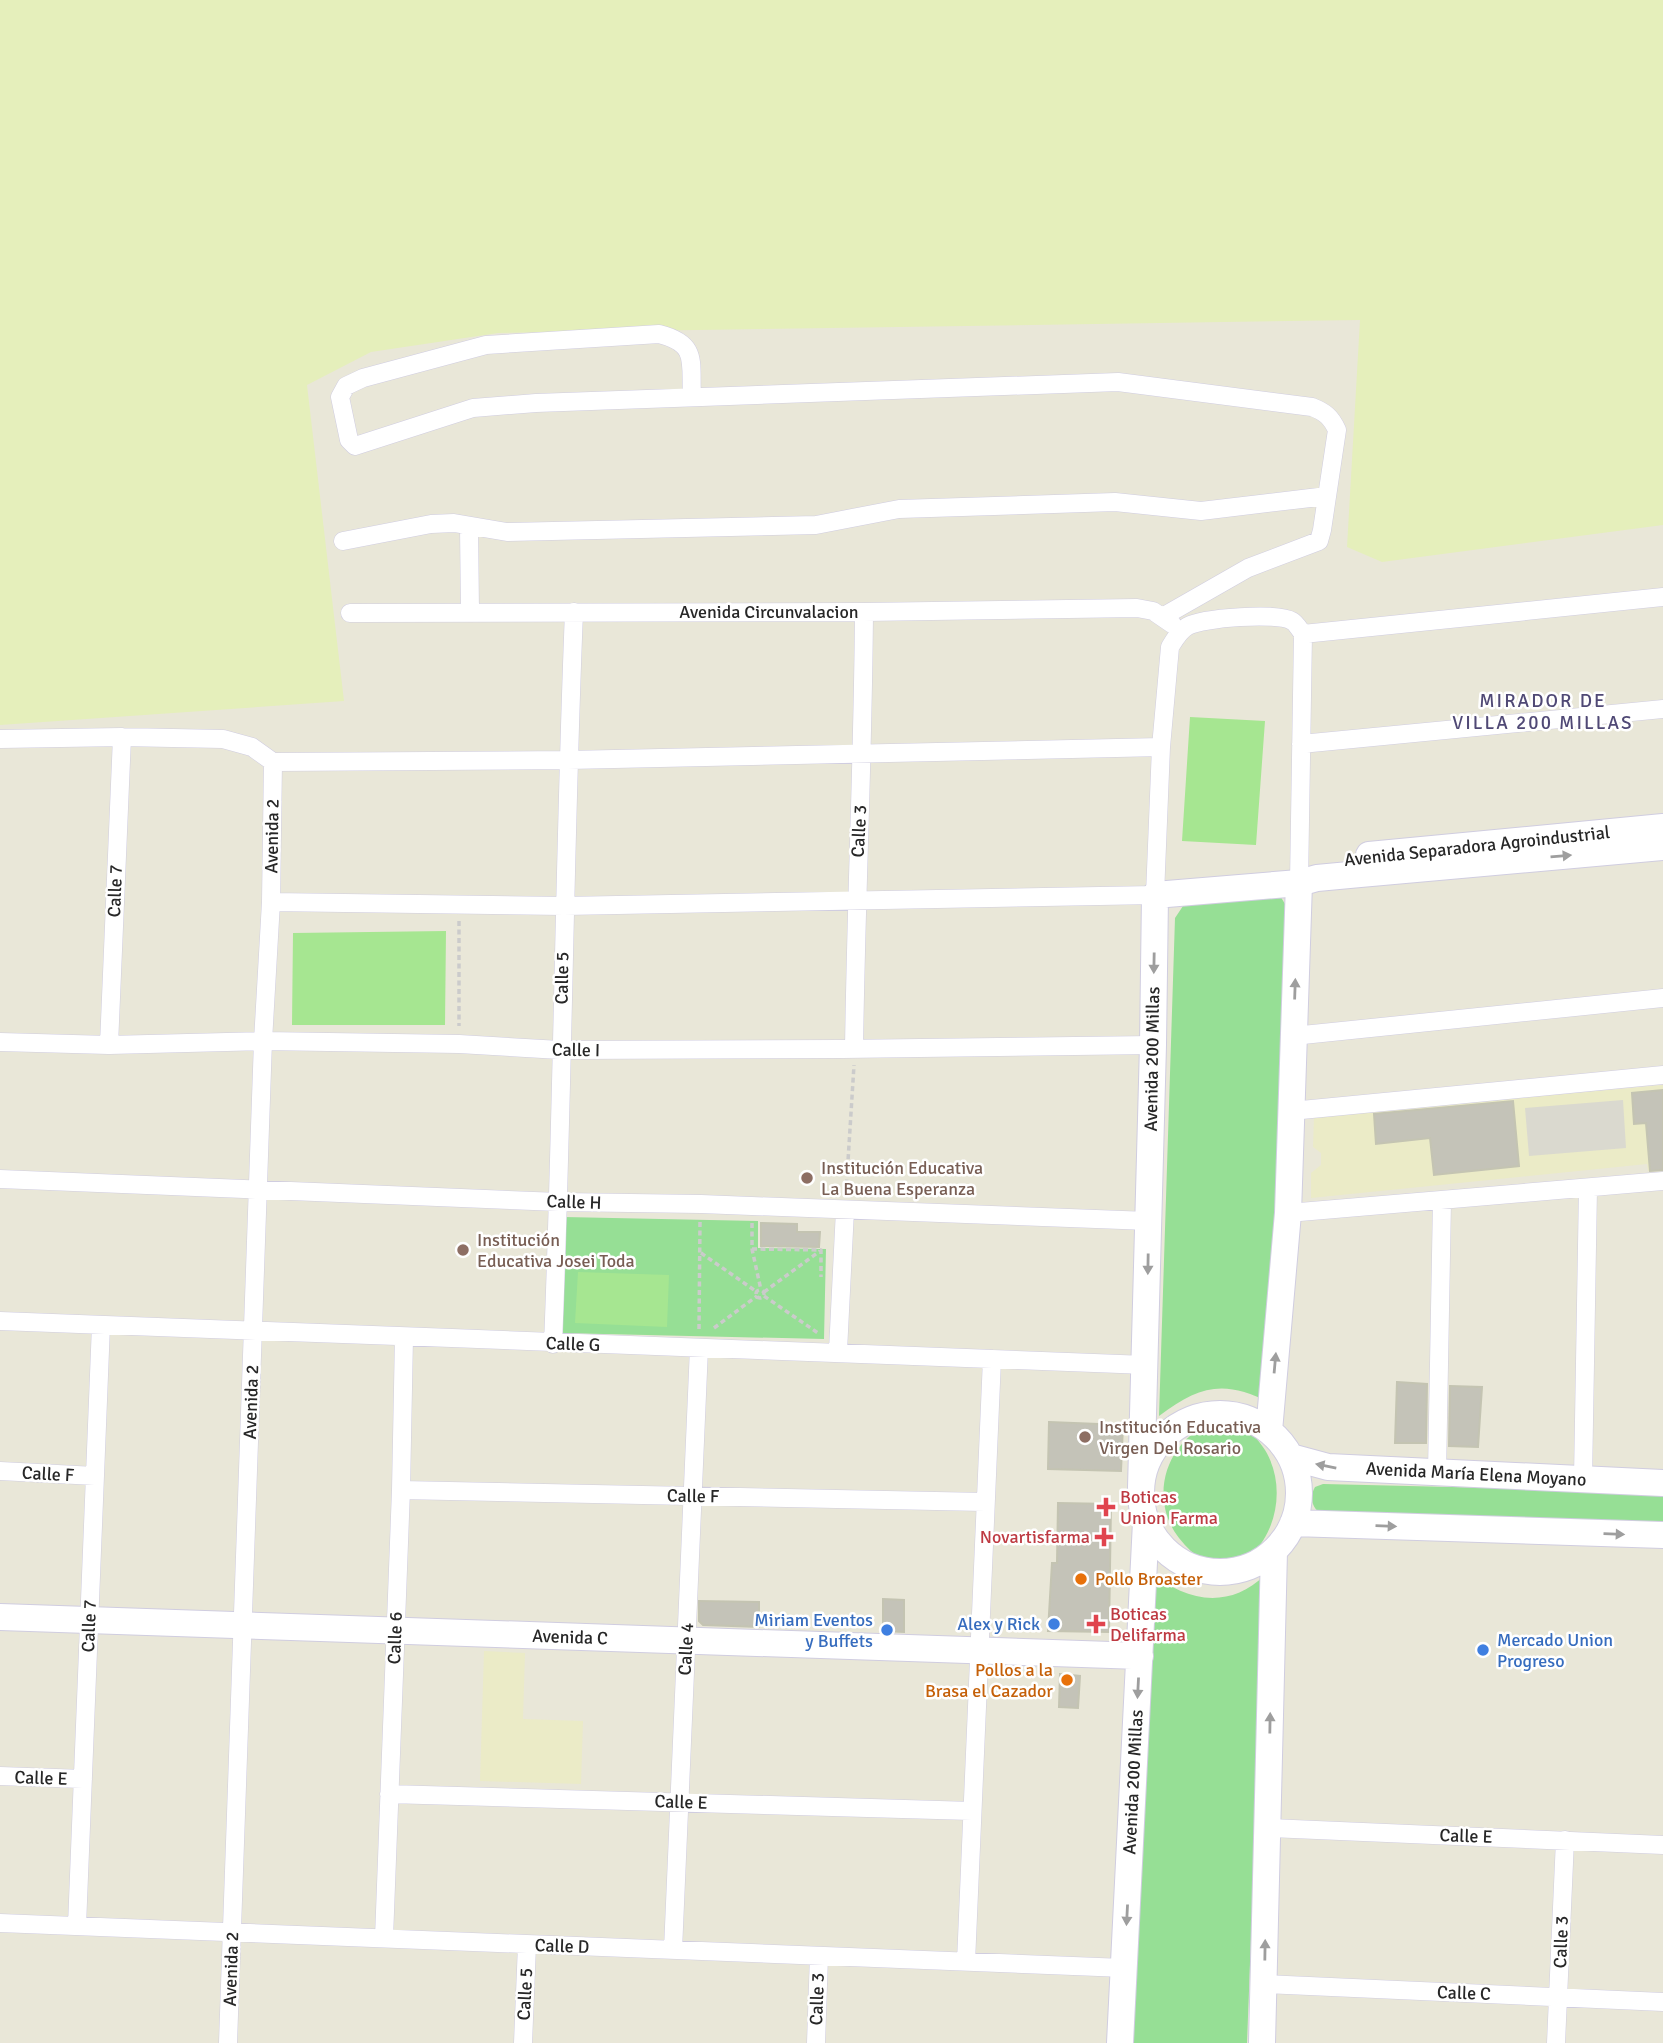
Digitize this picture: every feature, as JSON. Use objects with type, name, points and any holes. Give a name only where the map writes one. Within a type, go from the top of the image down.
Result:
[{"type":"street","points":[[692,397],[689,355],[684,343],[659,334],[486,345],[363,378],[346,386],[340,397],[349,440],[355,446],[473,408],[536,403],[1118,382],[1312,407],[1323,411],[1332,420],[1337,430],[1319,541],[1248,568],[1164,616],[1178,634],[1188,625],[1202,621],[1276,616],[1293,621],[1303,634],[1299,883],[1288,1213],[1269,1431]]},
{"type":"street","points":[[343,541],[431,524],[454,523],[507,532],[816,525],[899,509],[1115,502],[1200,511],[1327,496]]},
{"type":"street","points":[[468,527],[470,612]]},
{"type":"street","points":[[1303,634],[1663,597]]},
{"type":"street","name":"Avenida Circunvalacion","points":[[350,613],[864,612],[1138,608],[1164,616]]},
{"type":"street","name":"Calle 5","points":[[553,1343],[574,612]]},
{"type":"street","name":"Calle 3","points":[[855,1049],[864,612]]},
{"type":"street","name":"Avenida 200 Millas","points":[[1141,1488],[1146,1365],[1154,895],[1161,747],[1170,647],[1178,634]]},
{"type":"street","points":[[1301,744],[1663,709]]},
{"type":"street","name":"Calle 7","points":[[108,1045],[122,737]]},
{"type":"street","points":[[0,739],[223,738],[252,747],[274,762],[568,760],[1161,747]]},
{"type":"street","name":"Avenida 2","points":[[228,2043],[274,762]]},
{"type":"street","name":"Avenida Separadora Agroindustrial","points":[[1299,883],[1306,873],[1322,866],[1365,855],[1663,827]]},
{"type":"street","name":"Avenida Separadora Agroindustrial","points":[[1154,895],[1299,883],[1350,874],[1663,847]]},
{"type":"street","points":[[271,902],[564,906],[1154,895]]},
{"type":"street","points":[[1293,1036],[1663,998]]},
{"type":"street","name":"Calle I","points":[[0,1042],[108,1045],[263,1041],[459,1044],[561,1050],[1153,1045]]},
{"type":"street","points":[[1291,1111],[1663,1075]]},
{"type":"street","name":"Calle H","points":[[0,1179],[559,1202],[701,1204],[1149,1221]]},
{"type":"street","points":[[1288,1213],[1663,1181]]},
{"type":"street","points":[[1583,1479],[1588,1188]]},
{"type":"street","points":[[1437,1473],[1442,1201]]},
{"type":"street","points":[[838,1351],[845,1210]]},
{"type":"street","name":"Calle G","points":[[0,1321],[553,1343],[704,1340],[838,1351],[1146,1365]]},
{"type":"street","name":"Calle 7","points":[[77,1926],[101,1325]]},
{"type":"street","name":"Calle 6","points":[[384,1938],[404,1337]]},
{"type":"street","name":"Calle 4","points":[[673,1950],[686,1641],[704,1340]]},
{"type":"street","points":[[966,1962],[992,1359]]},
{"type":"street","points":[[1205,1416],[1239,1416],[1269,1431],[1282,1442],[1291,1457],[1299,1490],[1293,1523],[1274,1551],[1260,1561],[1244,1568],[1210,1571],[1178,1560],[1160,1543],[1146,1522],[1141,1488],[1151,1455],[1161,1441],[1188,1421],[1205,1416]]},
{"type":"street","name":"Avenida María Elena Moyano","points":[[1291,1457],[1328,1467],[1663,1483]]},
{"type":"street","name":"Calle F","points":[[0,1471],[95,1476]]},
{"type":"street","name":"Calle F","points":[[401,1490],[985,1502]]},
{"type":"street","name":"Avenida 200 Millas","points":[[1120,2043],[1146,1522]]},
{"type":"street","points":[[1293,1523],[1663,1535]]},
{"type":"street","points":[[1262,2043],[1274,1551]]},
{"type":"street","name":"Avenida C","points":[[0,1617],[1140,1656]]},
{"type":"street","name":"Calle E","points":[[0,1776],[83,1779]]},
{"type":"street","name":"Calle E","points":[[389,1794],[972,1811]]},
{"type":"street","name":"Calle E","points":[[1268,1828],[1663,1845]]},
{"type":"street","name":"Calle 3","points":[[1556,2043],[1565,1840]]},
{"type":"street","name":"Calle D","points":[[0,1923],[1124,1968]]},
{"type":"street","name":"Calle 5","points":[[523,2043],[527,1944]]},
{"type":"street","name":"Calle 3","points":[[816,2043],[819,1956]]},
{"type":"street","name":"Calle C","points":[[1265,1984],[1663,2002]]},
{"type":"path","points":[[459,905],[459,1044]]},
{"type":"path","points":[[845,1210],[855,1049]]},
{"type":"path","points":[[701,1204],[699,1333],[704,1340]]},
{"type":"path","points":[[752,1206],[752,1249],[761,1293]]},
{"type":"path","points":[[752,1249],[843,1250]]},
{"type":"path","points":[[704,1340],[761,1293],[821,1250]]},
{"type":"path","points":[[821,1250],[821,1286]]},
{"type":"path","points":[[700,1253],[820,1335]]},
{"type":"path","points":[[820,1335],[821,1322]]},
{"type":"path","points":[[704,1340],[721,1333]]},
{"type":"path","points":[[808,1334],[820,1335]]},
{"type":"shaded area","points":[[1663,1085],[1663,1170],[1648,1171],[1647,1164],[1311,1198],[1311,1173],[1321,1165],[1321,1153],[1313,1147],[1314,1117]]},
{"type":"shaded area","points":[[1623,1100],[1626,1148],[1529,1156],[1525,1108]]},
{"type":"shaded area","points":[[484,1651],[525,1653],[523,1719],[583,1721],[581,1784],[480,1781]]},
{"type":"green space","points":[[1190,717],[1265,721],[1256,845],[1182,841]]},
{"type":"green space","points":[[1268,890],[1279,894],[1285,904],[1270,1403],[1239,1391],[1212,1389],[1187,1398],[1159,1416],[1175,918],[1183,906]]},
{"type":"green space","points":[[446,931],[445,1025],[292,1025],[293,933]]},
{"type":"green space","points":[[564,1217],[758,1221],[758,1248],[826,1249],[824,1339],[561,1333]]},
{"type":"green space","points":[[578,1272],[669,1275],[667,1327],[575,1323]]},
{"type":"green space","points":[[1217,1422],[1232,1424],[1251,1433],[1265,1450],[1275,1475],[1276,1501],[1270,1526],[1259,1546],[1242,1560],[1223,1565],[1201,1559],[1179,1538],[1169,1522],[1164,1505],[1167,1470],[1175,1454],[1185,1440],[1200,1429]]},
{"type":"green space","points":[[1323,1484],[1663,1492],[1663,1525],[1321,1514],[1312,1499],[1315,1487]]},
{"type":"green space","points":[[1150,1571],[1178,1590],[1207,1598],[1237,1594],[1265,1575],[1247,2043],[1133,2043]]},
{"type":"sand","points":[[0,0],[1663,0],[1663,525],[1382,562],[1347,547],[1360,320],[498,333],[371,352],[307,385],[344,701],[0,725]]},
{"type":"building","points":[[1663,1090],[1663,1170],[1650,1171],[1646,1123],[1634,1124],[1632,1093]]},
{"type":"building","points":[[1513,1101],[1519,1166],[1434,1175],[1430,1138],[1376,1144],[1374,1114]]},
{"type":"building","points":[[761,1223],[797,1224],[797,1232],[820,1232],[819,1247],[761,1246]]},
{"type":"building","points":[[1397,1382],[1427,1384],[1426,1443],[1395,1443]]},
{"type":"building","points":[[1450,1386],[1482,1387],[1478,1447],[1449,1446]]},
{"type":"building","points":[[1049,1422],[1123,1425],[1121,1471],[1048,1469]]},
{"type":"building","points":[[1058,1503],[1111,1504],[1109,1632],[1048,1631],[1052,1563],[1057,1563]]},
{"type":"building","points":[[883,1599],[904,1600],[904,1632],[883,1631]]},
{"type":"building","points":[[699,1601],[759,1602],[759,1627],[703,1625],[699,1621]]},
{"type":"building","points":[[1060,1674],[1080,1676],[1078,1708],[1059,1707]]},
{"type":"place","name":"Institución Educativa La Buena Esperanza","points":[[807,1178]]},
{"type":"place","name":"Institución Educativa Josei Toda","points":[[463,1250]]},
{"type":"place","name":"Institución Educativa Virgen Del Rosario","points":[[1085,1437]]},
{"type":"place","name":"Boticas Union Farma","points":[[1106,1507]]},
{"type":"place","name":"Novartisfarma","points":[[1104,1537]]},
{"type":"place","name":"Pollo Broaster","points":[[1081,1579]]},
{"type":"place","name":"Alex y Rick","points":[[1054,1624]]},
{"type":"place","name":"Boticas Delifarma","points":[[1096,1624]]},
{"type":"place","name":"Miriam Eventos y Buffets","points":[[887,1630]]},
{"type":"place","name":"Mercado Union Progreso","points":[[1483,1650]]},
{"type":"place","name":"Pollos a la Brasa el Cazador","points":[[1067,1680]]},
{"type":"district","name":"MIRADOR DE VILLA 200 MILLAS","points":[[1543,712]]}]
